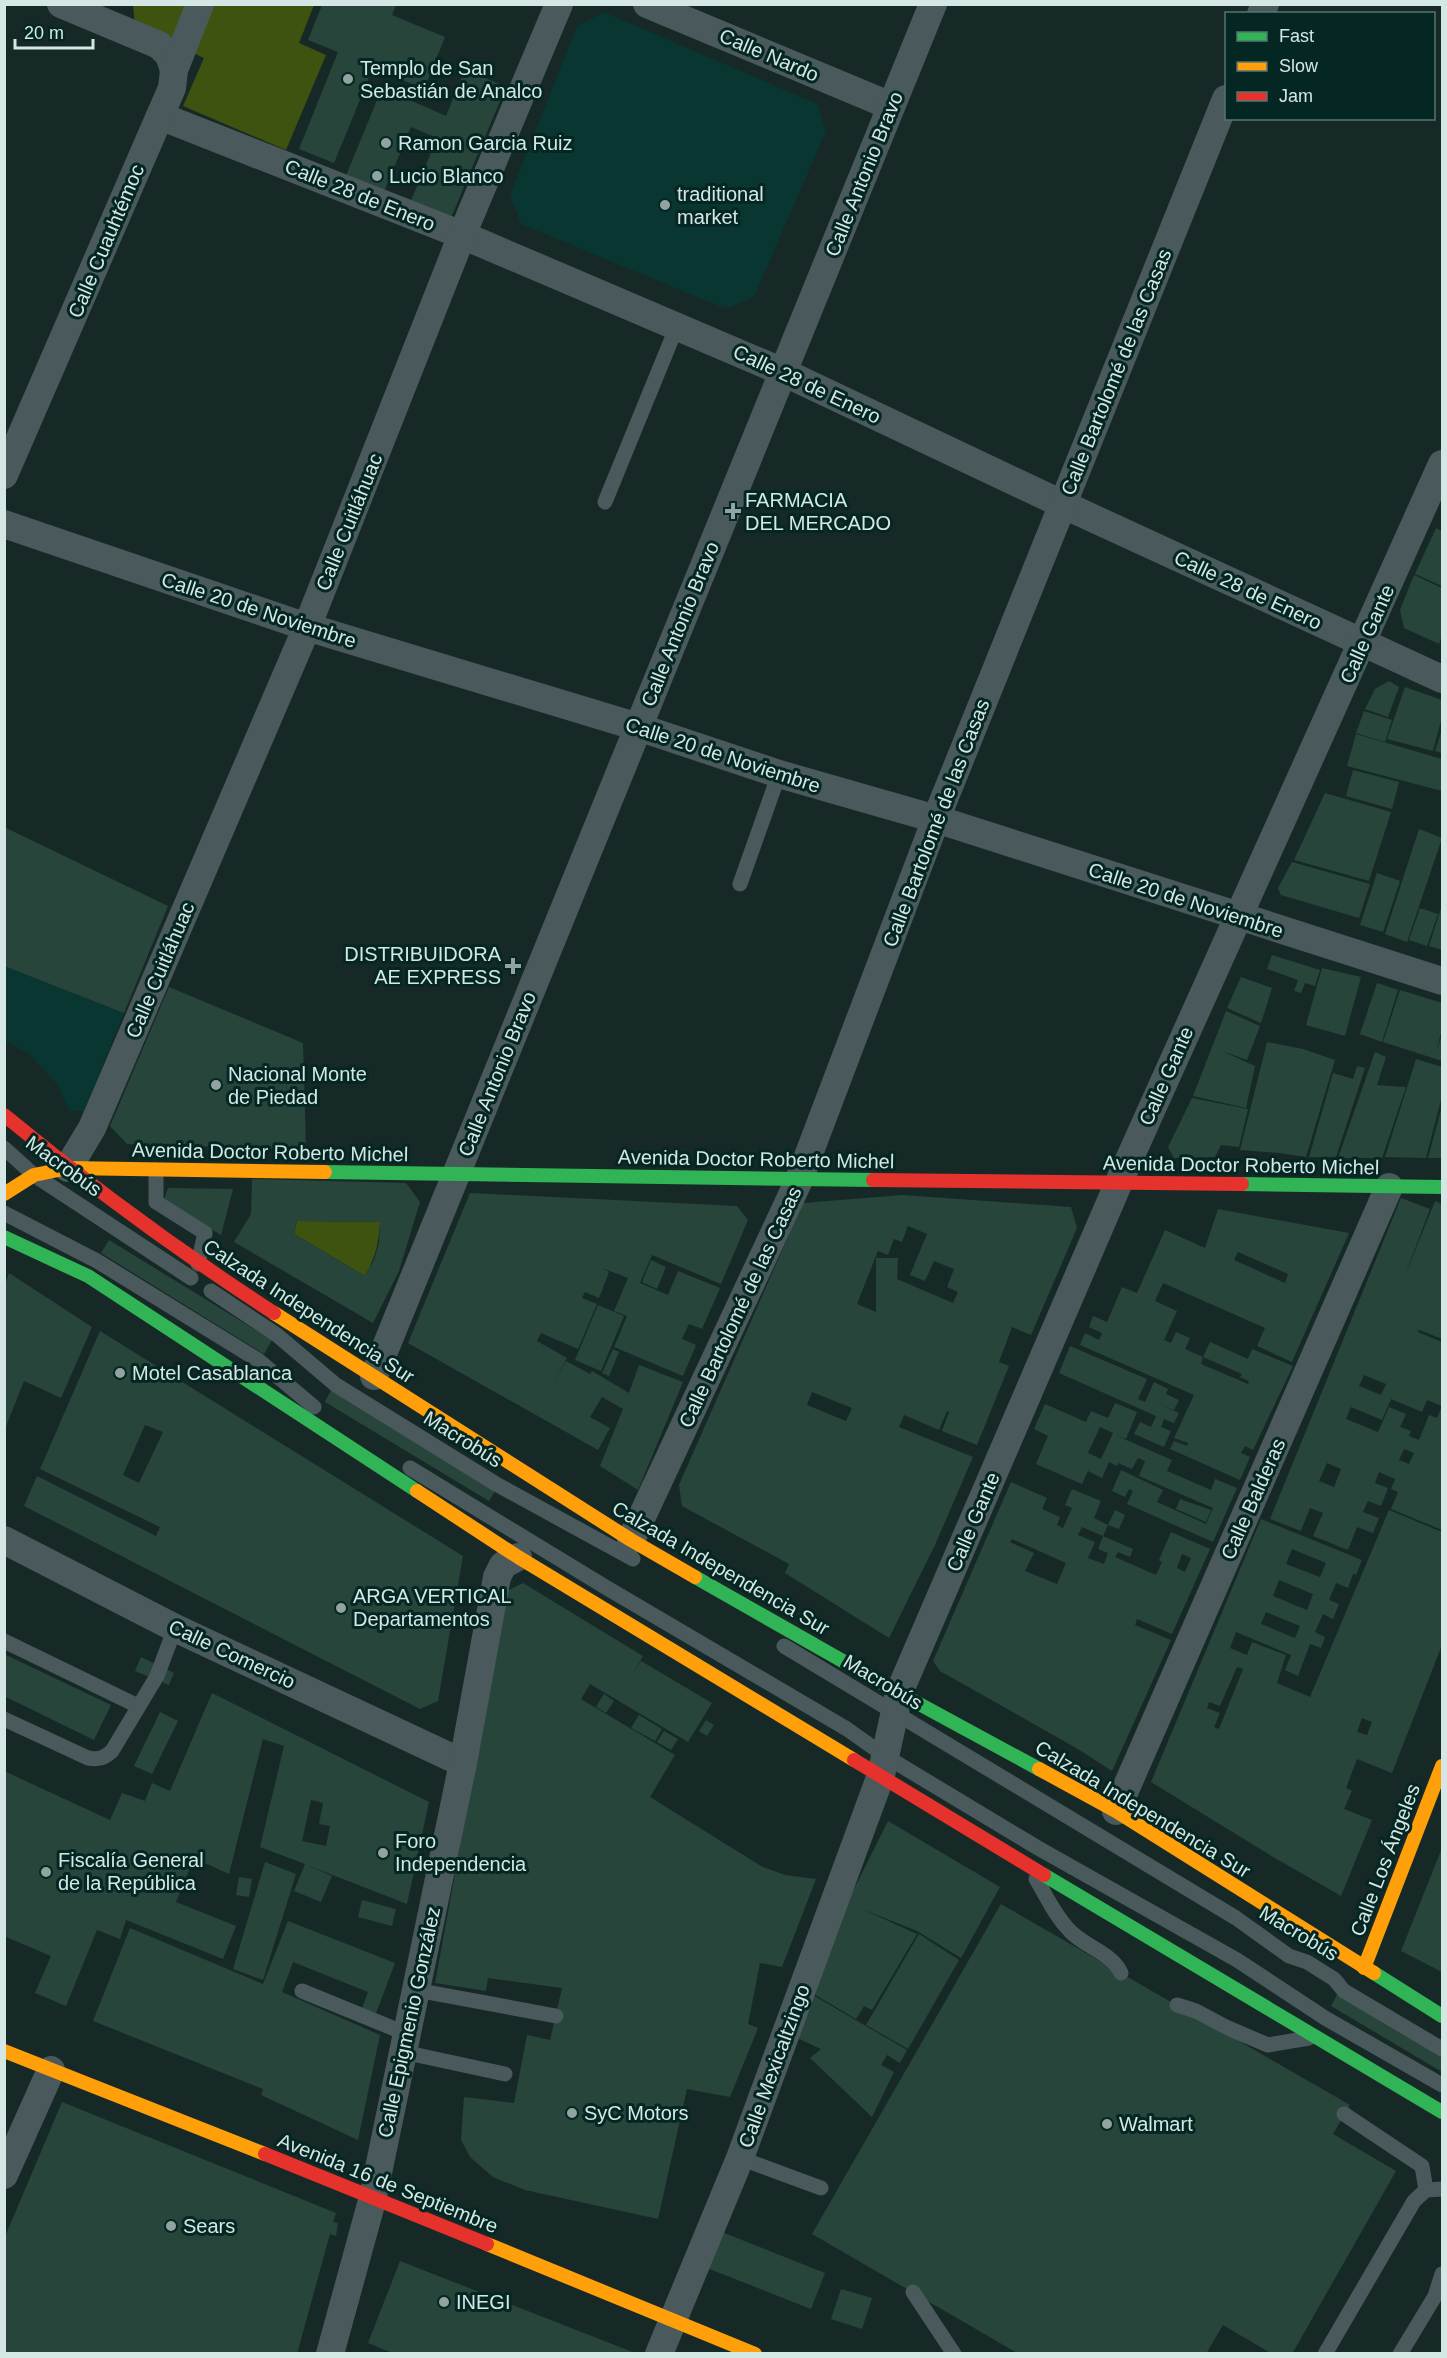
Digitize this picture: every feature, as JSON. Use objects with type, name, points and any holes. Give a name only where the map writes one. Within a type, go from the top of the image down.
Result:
[{"type":"main road","name":"Calzada Independencia Sur","points":[[4,1115],[68,1168],[198,1264],[631,1540],[897,1703],[1116,1811],[1443,2016]]},
{"type":"main road","name":"Avenida Doctor Roberto Michel","points":[[68,1168],[798,1180],[1443,1187]]},
{"type":"main road","points":[[4,1194],[34,1175],[68,1168]]},
{"type":"main road","points":[[4,1237],[88,1276],[518,1557],[883,1766],[1026,1864],[1443,2112]]},
{"type":"main road","name":"Calle Los Ángeles","points":[[1364,1968],[1443,1766]]},
{"type":"main road","name":"Avenida 16 de Septiembre","points":[[4,2051],[373,2197],[755,2354]]},
{"type":"street","points":[[61,4],[159,45],[169,56],[174,70]]},
{"type":"street","name":"Calle Cuauhtémoc","points":[[4,475],[160,116],[172,87],[174,70],[200,4]]},
{"type":"street","name":"Calle Cuitláhuac","points":[[68,1168],[92,1128],[307,627],[462,235],[559,4]]},
{"type":"street","name":"Calle Nardo","points":[[647,4],[891,106]]},
{"type":"street","name":"Calle Antonio Bravo","points":[[374,1376],[933,4]]},
{"type":"street","name":"Calle Bartolomé de las Casas","points":[[631,1540],[798,1180],[936,819],[1225,104]]},
{"type":"street","name":"Calle 28 de Enero","points":[[160,116],[462,235],[783,372],[1443,680]]},
{"type":"street","name":"Calle Gante","points":[[883,1766],[897,1703],[1119,1182],[1443,464]]},
{"type":"street","name":"Calle 20 de Noviembre","points":[[4,524],[307,627],[638,727],[779,774],[936,819],[1443,981]]},
{"type":"street","name":"Calle Balderas","points":[[1116,1811],[1389,1187]]},
{"type":"street","name":"Calle Comercio","points":[[4,1540],[175,1628],[463,1764]]},
{"type":"street","name":"Calle Epigmenio González","points":[[330,2354],[373,2197],[463,1764],[497,1577],[503,1565],[518,1557]]},
{"type":"street","name":"Calle Mexicaltzingo","points":[[658,2354],[740,2158],[883,1766]]},
{"type":"street","points":[[4,2175],[51,2070]]},
{"type":"lane","points":[[604,502],[677,326]]},
{"type":"lane","points":[[740,884],[779,774]]},
{"type":"lane","name":"Macrobús","points":[[4,1148],[34,1175],[277,1335],[336,1384],[496,1484],[644,1566]]},
{"type":"lane","points":[[156,1170],[156,1202]]},
{"type":"lane","points":[[133,1217],[156,1202]]},
{"type":"lane","points":[[156,1202],[205,1233],[198,1264]]},
{"type":"lane","points":[[4,1213],[98,1261],[258,1360],[320,1412],[607,1588],[847,1729],[883,1766],[1038,1848],[1238,1960],[1325,2018],[1443,2085]]},
{"type":"lane","name":"Macrobús","points":[[674,1582],[897,1703],[1236,1918],[1289,1956],[1307,1962],[1334,1978],[1344,1991],[1443,2049]]},
{"type":"lane","points":[[4,1719],[88,1758],[97,1760],[105,1757],[112,1751],[157,1676],[175,1628]]},
{"type":"lane","points":[[4,1641],[138,1706]]},
{"type":"lane","points":[[1026,1864],[1050,1902],[1056,1918],[1072,1934],[1117,1964],[1121,1973]]},
{"type":"lane","points":[[416,1990],[556,2016]]},
{"type":"lane","points":[[302,1991],[405,2043],[505,2073]]},
{"type":"lane","points":[[1177,2005],[1196,2011],[1228,2028],[1268,2044],[1317,2037]]},
{"type":"lane","points":[[1344,2114],[1422,2166],[1426,2190]]},
{"type":"lane","points":[[740,2158],[821,2188]]},
{"type":"lane","points":[[1325,2354],[1414,2201],[1426,2190],[1443,2189]]},
{"type":"lane","points":[[1400,2354],[1439,2296],[1443,2274]]},
{"type":"lane","points":[[913,2292],[954,2354]]},
{"type":"shaded area","points":[[604,12],[817,104],[826,131],[754,297],[726,309],[521,224],[510,195],[577,26]]},
{"type":"shaded area","points":[[4,966],[124,1013],[84,1111],[69,1111],[58,1085],[29,1054],[5,1041]]},
{"type":"green space","points":[[133,5],[314,5],[299,43],[326,55],[286,150],[183,106],[204,58],[135,26]]},
{"type":"green space","points":[[297,1221],[380,1222],[376,1250],[365,1276],[294,1234]]},
{"type":"building","name":"Templo de San Sebastián de Analco","points":[[322,5],[396,5],[392,15],[445,37],[424,89],[373,68],[334,163],[299,149],[338,52],[308,40]]},
{"type":"building","points":[[465,69],[506,87],[450,220],[410,203],[437,138],[411,127],[383,194],[345,178],[382,88],[446,116]]},
{"type":"building","points":[[1436,528],[1442,531],[1442,586],[1415,574]]},
{"type":"building","points":[[1414,575],[1442,588],[1442,635],[1439,644],[1404,628],[1400,610]]},
{"type":"building","points":[[1389,681],[1399,687],[1388,717],[1365,709],[1375,689]]},
{"type":"building","points":[[1405,687],[1442,700],[1442,717],[1433,751],[1387,739]]},
{"type":"building","points":[[1364,711],[1392,720],[1385,742],[1356,733]]},
{"type":"building","points":[[1442,729],[1442,753],[1435,751]]},
{"type":"building","points":[[1356,734],[1442,759],[1442,791],[1347,766]]},
{"type":"building","points":[[1353,770],[1399,782],[1392,809],[1346,796]]},
{"type":"building","points":[[1325,793],[1391,812],[1369,881],[1294,860]]},
{"type":"building","points":[[4,827],[168,906],[124,1013],[4,966]]},
{"type":"building","points":[[1419,829],[1442,838],[1407,942],[1385,934]]},
{"type":"building","points":[[1292,862],[1370,884],[1359,918],[1281,895],[1278,888]]},
{"type":"building","points":[[1377,873],[1400,881],[1383,932],[1360,925]]},
{"type":"building","points":[[1442,905],[1442,950],[1429,946]]},
{"type":"building","points":[[1420,908],[1438,914],[1427,946],[1409,940]]},
{"type":"building","points":[[1272,955],[1320,970],[1315,986],[1305,983],[1301,993],[1294,991],[1298,980],[1267,969]]},
{"type":"building","points":[[1322,968],[1361,977],[1345,1036],[1306,1025]]},
{"type":"building","points":[[1241,977],[1272,988],[1261,1023],[1227,1008]]},
{"type":"building","points":[[1377,983],[1398,990],[1382,1042],[1360,1034]]},
{"type":"building","name":"Nacional Monte de Piedad","points":[[169,987],[303,1043],[306,1150],[127,1144],[110,1126]]},
{"type":"building","points":[[1400,990],[1442,1003],[1442,1030],[1436,1051],[1442,1035],[1442,1061],[1383,1042]]},
{"type":"building","points":[[1226,1011],[1260,1026],[1247,1060],[1222,1051],[1255,1066],[1246,1108],[1193,1096]]},
{"type":"building","points":[[1267,1042],[1303,1049],[1335,1060],[1306,1157],[1240,1150]]},
{"type":"building","points":[[1375,1052],[1386,1057],[1377,1085],[1406,1087],[1382,1158],[1338,1158]]},
{"type":"building","points":[[1416,1059],[1442,1067],[1442,1096],[1426,1158],[1385,1157]]},
{"type":"building","points":[[1357,1066],[1365,1068],[1336,1157],[1309,1157],[1333,1073],[1353,1079]]},
{"type":"building","points":[[1192,1098],[1248,1109],[1239,1147],[1221,1145],[1215,1157],[1174,1158],[1168,1147]]},
{"type":"building","points":[[1442,1106],[1442,1158],[1428,1158]]},
{"type":"building","points":[[252,1179],[406,1183],[420,1202],[399,1271],[373,1323],[234,1242],[251,1214]],"holes":[[[297,1221],[380,1222],[379,1242],[374,1260],[365,1276],[294,1234]]]},
{"type":"building","points":[[168,1188],[233,1189],[221,1235],[164,1200]]},
{"type":"building","points":[[470,1193],[737,1206],[748,1220],[721,1284],[652,1255],[640,1283],[668,1295],[678,1271],[720,1288],[702,1329],[689,1324],[682,1339],[696,1345],[683,1376],[614,1347],[627,1316],[614,1311],[628,1278],[602,1268],[609,1272],[599,1298],[585,1292],[582,1298],[597,1304],[578,1349],[541,1333],[537,1341],[567,1358],[553,1384],[566,1361],[590,1374],[592,1371],[629,1393],[639,1365],[683,1382],[638,1490],[600,1466],[623,1409],[602,1397],[590,1417],[610,1428],[598,1450],[408,1343]]},
{"type":"building","points":[[902,1195],[1071,1207],[1077,1228],[1031,1335],[1012,1327],[999,1362],[1009,1366],[977,1445],[942,1431],[949,1412],[947,1411],[939,1430],[904,1415],[899,1427],[973,1457],[935,1545],[889,1638],[785,1573],[789,1564],[682,1506],[679,1485],[803,1203]],"holes":[[[908,1226],[927,1234],[910,1275],[925,1281],[934,1261],[954,1269],[947,1287],[958,1292],[953,1303],[897,1279],[898,1258],[876,1258],[876,1312],[857,1304],[878,1251],[888,1255],[894,1239],[902,1242]],[[812,1392],[852,1408],[846,1421],[807,1405]]]},
{"type":"building","points":[[1401,1198],[1430,1209],[1404,1278],[1435,1201],[1442,1204],[1442,1339],[1419,1330],[1418,1332],[1442,1342],[1442,1406],[1442,1530],[1391,1509],[1398,1492],[1391,1489],[1395,1479],[1379,1472],[1375,1483],[1388,1488],[1381,1506],[1368,1501],[1363,1512],[1379,1518],[1373,1533],[1357,1527],[1348,1550],[1313,1536],[1323,1513],[1310,1508],[1301,1531],[1270,1519]],"holes":[[[1364,1375],[1386,1384],[1381,1395],[1359,1386]],[[1391,1399],[1422,1412],[1427,1400],[1442,1406],[1437,1418],[1429,1415],[1419,1440],[1409,1436],[1411,1431],[1400,1427],[1406,1414],[1389,1407],[1378,1432],[1346,1419],[1351,1407],[1382,1420]],[[1404,1449],[1414,1453],[1409,1464],[1399,1460]],[[1327,1463],[1341,1469],[1334,1487],[1319,1481]]]},
{"type":"building","points":[[1218,1209],[1349,1233],[1292,1362],[1257,1346],[1265,1328],[1163,1283],[1155,1301],[1177,1311],[1164,1340],[1171,1343],[1176,1332],[1190,1338],[1185,1349],[1203,1357],[1210,1342],[1248,1359],[1252,1349],[1293,1366],[1253,1450],[1245,1446],[1241,1453],[1250,1457],[1240,1480],[1170,1449],[1174,1441],[1187,1446],[1188,1443],[1174,1438],[1194,1395],[1080,1345],[1085,1333],[1099,1340],[1102,1333],[1089,1327],[1093,1316],[1107,1322],[1122,1287],[1137,1293],[1165,1230],[1205,1248]],"holes":[[[1238,1252],[1288,1274],[1285,1283],[1234,1260]],[[1203,1357],[1242,1374],[1240,1377],[1249,1381],[1248,1384],[1201,1364]]]},
{"type":"building","points":[[109,1240],[272,1340],[264,1354],[101,1253]]},
{"type":"building","points":[[651,1260],[666,1267],[657,1289],[642,1282]]},
{"type":"building","points":[[9,1273],[92,1327],[61,1398],[24,1381],[5,1429],[4,1288]]},
{"type":"building","points":[[598,1305],[624,1316],[601,1371],[575,1360]]},
{"type":"building","points":[[100,1331],[463,1556],[438,1701],[420,1709],[24,1506],[37,1476],[156,1536],[160,1527],[40,1469]],"holes":[[[145,1425],[163,1432],[139,1483],[123,1475]]]},
{"type":"building","points":[[1070,1346],[1147,1379],[1138,1399],[1145,1402],[1154,1382],[1168,1389],[1166,1394],[1179,1400],[1174,1410],[1161,1405],[1179,1413],[1174,1423],[1164,1419],[1161,1427],[1171,1431],[1164,1447],[1134,1434],[1140,1422],[1151,1427],[1156,1416],[1059,1373]]},
{"type":"building","points":[[613,1349],[619,1352],[609,1376],[602,1373]]},
{"type":"building","points":[[332,1388],[497,1488],[489,1501],[325,1402]]},
{"type":"building","points":[[1115,1403],[1137,1412],[1126,1439],[1115,1435],[1172,1460],[1167,1471],[1211,1490],[1215,1479],[1237,1488],[1213,1542],[1127,1504],[1133,1491],[1129,1489],[1125,1497],[1112,1491],[1121,1470],[1163,1490],[1157,1502],[1206,1524],[1213,1508],[1139,1476],[1145,1461],[1138,1458],[1132,1469],[1109,1462],[1102,1478],[1088,1471],[1082,1484],[1036,1464],[1048,1436],[1034,1429],[1045,1404],[1086,1422],[1091,1411],[1108,1418]],"holes":[[[1100,1427],[1113,1433],[1101,1459],[1088,1453]]]},
{"type":"building","points":[[1011,1482],[1047,1498],[1042,1509],[1060,1517],[1057,1525],[1063,1528],[1072,1508],[1065,1505],[1072,1489],[1101,1501],[1094,1518],[1108,1525],[1103,1536],[1133,1549],[1130,1557],[1118,1552],[1115,1557],[1156,1575],[1162,1562],[1159,1560],[1171,1532],[1210,1549],[1172,1634],[1137,1619],[1135,1625],[1171,1640],[1112,1771],[1078,1749],[940,1671],[933,1661]],"holes":[[[1082,1527],[1103,1536],[1098,1549],[1108,1553],[1104,1564],[1088,1558],[1095,1542],[1078,1535]],[[1012,1539],[1066,1563],[1057,1584],[1025,1571],[1034,1553],[1010,1542]],[[1182,1554],[1191,1558],[1185,1572],[1177,1568]]]},
{"type":"building","points":[[1180,1499],[1211,1510],[1206,1522],[1176,1509]]},
{"type":"building","points":[[1115,1510],[1125,1515],[1119,1529],[1108,1525]]},
{"type":"building","points":[[1389,1510],[1442,1532],[1442,1645],[1392,1773],[1357,1759],[1346,1788],[1352,1791],[1344,1809],[1372,1820],[1341,1896],[1151,1782],[1261,1519],[1362,1560],[1348,1588],[1336,1583],[1329,1600],[1339,1604],[1333,1619],[1323,1614],[1315,1632],[1325,1637],[1321,1648],[1310,1644],[1298,1676],[1285,1670],[1291,1655],[1236,1632],[1230,1648],[1247,1655],[1252,1642],[1286,1655],[1277,1683],[1310,1697]],"holes":[[[1292,1549],[1326,1563],[1320,1577],[1286,1564]],[[1279,1580],[1313,1594],[1307,1610],[1273,1596]],[[1266,1612],[1300,1626],[1295,1638],[1261,1624]],[[1237,1667],[1243,1669],[1219,1729],[1214,1727],[1220,1713],[1207,1708],[1209,1702],[1220,1706]],[[1362,1718],[1372,1722],[1367,1735],[1357,1732]]]},
{"type":"building","points":[[523,1583],[643,1656],[632,1675],[641,1661],[712,1703],[688,1742],[590,1684],[581,1699],[675,1755],[650,1797],[761,1866],[785,1875],[816,1879],[782,1967],[760,1963],[748,2024],[758,2028],[730,2097],[687,2089],[658,2219],[525,2190],[493,2177],[470,2157],[461,2140],[464,2097],[514,2103],[527,2035],[550,2040],[562,1988],[488,1978],[486,1991],[435,1983],[507,1591]]},
{"type":"building","points":[[4,1654],[111,1705],[94,1740],[4,1696]]},
{"type":"building","points":[[141,1657],[174,1673],[169,1685],[135,1671]]},
{"type":"building","points":[[212,1693],[429,1802],[407,1904],[307,1865],[332,1876],[321,1902],[294,1891],[305,1864],[260,1847],[284,1746],[263,1739],[229,1874],[194,1858],[176,1902],[236,1926],[223,1959],[126,1920],[120,1939],[97,1930],[66,2006],[35,1993],[51,1956],[4,1936],[4,1771],[110,1820],[122,1793],[145,1801],[152,1783],[170,1791]],"holes":[[[311,1800],[323,1803],[319,1824],[330,1826],[326,1846],[302,1841]]]},
{"type":"building","points":[[604,1694],[614,1701],[606,1713],[596,1707]]},
{"type":"building","points":[[160,1712],[178,1721],[152,1774],[134,1766]]},
{"type":"building","points":[[639,1715],[662,1729],[655,1741],[631,1728]]},
{"type":"building","points":[[706,1720],[714,1725],[707,1736],[699,1731]]},
{"type":"building","points":[[664,1731],[678,1739],[671,1750],[657,1742]]},
{"type":"building","points":[[888,1821],[1000,1887],[961,1958],[917,1931],[862,1909],[917,1934],[872,2010],[864,2006],[856,2019],[812,1993],[847,1903]]},
{"type":"building","points":[[1442,1848],[1442,1972],[1401,1951]]},
{"type":"building","points":[[265,1862],[296,1874],[263,1980],[233,1969]]},
{"type":"building","points":[[239,1877],[252,1879],[249,1897],[236,1895]]},
{"type":"building","points":[[362,1900],[396,1909],[392,1926],[358,1917]]},
{"type":"building","name":"Walmart","points":[[1001,1904],[1350,2105],[1333,2134],[1396,2171],[1292,2354],[1272,2354],[1223,2325],[1206,2354],[1019,2354],[812,2234]]},
{"type":"building","points":[[288,1921],[395,1963],[375,2016],[361,2011],[368,1992],[293,1962],[282,1992],[380,2035],[358,2140],[261,2095],[263,2089],[93,2021],[130,1928],[263,1984]]},
{"type":"building","points":[[919,1934],[959,1960],[908,2049],[866,2025]]},
{"type":"building","points":[[1339,1991],[1442,2053],[1442,2072],[1331,2006]]},
{"type":"building","points":[[811,1994],[907,2050],[900,2063],[887,2055],[881,2065],[894,2072],[872,2117],[810,2058],[821,2049],[795,2037]]},
{"type":"building","name":"Sears","points":[[62,2102],[336,2213],[333,2222],[338,2223],[336,2236],[330,2234],[297,2354],[4,2354],[4,2239]]},
{"type":"building","points":[[717,2230],[825,2273],[811,2309],[702,2266]]},
{"type":"building","name":"INEGI","points":[[400,2261],[635,2354],[395,2354],[368,2343]]},
{"type":"building","points":[[841,2289],[872,2298],[862,2329],[831,2319]]},
{"type":"traffic: fast","points":[[325,1172],[873,1180]]},
{"type":"traffic: fast","points":[[1242,1184],[1442,1187]]},
{"type":"traffic: fast","points":[[4,1237],[88,1276],[417,1491]]},
{"type":"traffic: fast","points":[[695,1577],[899,1693],[1039,1769]]},
{"type":"traffic: fast","points":[[1044,1875],[1442,2112]]},
{"type":"traffic: fast","points":[[1374,1973],[1442,2016]]},
{"type":"traffic: slow","points":[[4,1194],[34,1175],[68,1168],[325,1172]]},
{"type":"traffic: slow","points":[[274,1313],[631,1540],[695,1577]]},
{"type":"traffic: slow","points":[[417,1491],[518,1557],[854,1760]]},
{"type":"traffic: slow","points":[[1364,1968],[1442,1766]]},
{"type":"traffic: slow","points":[[1039,1769],[1116,1811],[1374,1973]]},
{"type":"traffic: slow","points":[[4,2051],[265,2154]]},
{"type":"traffic: slow","points":[[487,2244],[755,2354]]},
{"type":"traffic: jam","points":[[4,1115],[136,1218],[274,1313]]},
{"type":"traffic: jam","points":[[873,1180],[1242,1184]]},
{"type":"traffic: jam","points":[[854,1760],[1044,1875]]},
{"type":"traffic: jam","points":[[265,2154],[487,2244]]},
{"type":"place","name":"Templo de San Sebastián de Analco","points":[[348,79]]},
{"type":"place","name":"Ramon Garcia Ruiz","points":[[386,143]]},
{"type":"place","name":"Lucio Blanco","points":[[377,176]]},
{"type":"place","name":"traditional market","points":[[665,205]]},
{"type":"place","name":"FARMACIA DEL MERCADO","points":[[733,511]]},
{"type":"place","name":"DISTRIBUIDORA AE EXPRESS","points":[[513,966]]},
{"type":"place","name":"Nacional Monte de Piedad","points":[[216,1085]]},
{"type":"place","name":"Motel Casablanca","points":[[120,1373]]},
{"type":"place","name":"ARGA VERTICAL Departamentos","points":[[341,1608]]},
{"type":"place","name":"Foro Independencia","points":[[383,1853]]},
{"type":"place","name":"Fiscalía General de la República","points":[[46,1872]]},
{"type":"place","name":"SyC Motors","points":[[572,2113]]},
{"type":"place","name":"Walmart","points":[[1107,2124]]},
{"type":"place","name":"Sears","points":[[171,2226]]},
{"type":"place","name":"INEGI","points":[[444,2302]]}]
